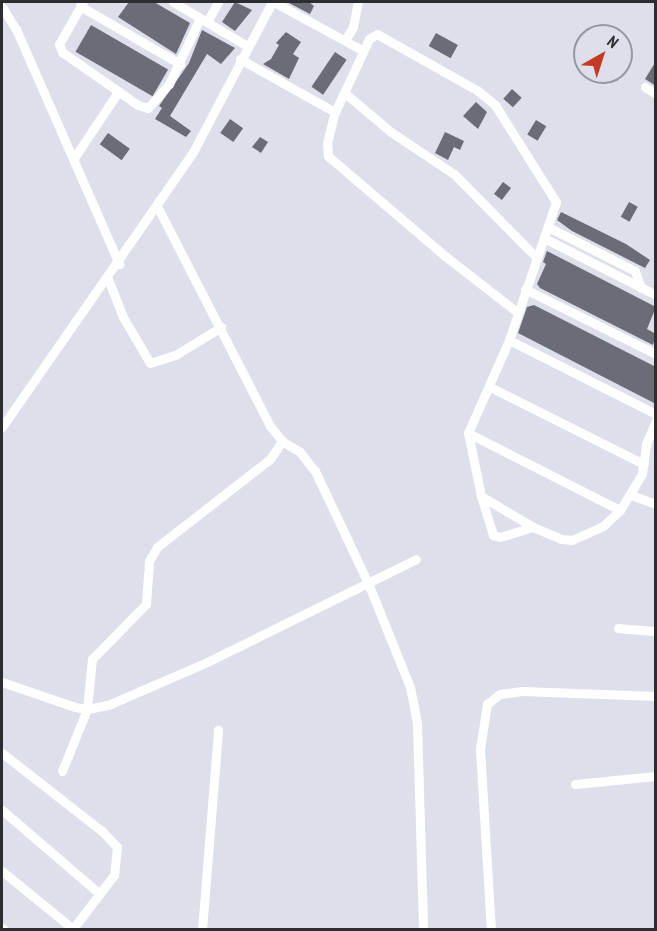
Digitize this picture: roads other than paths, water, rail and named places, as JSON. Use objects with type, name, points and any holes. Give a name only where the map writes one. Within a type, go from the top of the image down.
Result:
[{"type":"street","points":[[173,2],[247,46]]},
{"type":"street","points":[[180,64],[81,4],[59,44],[63,52],[118,92],[148,108],[156,102],[180,64],[203,20],[218,2]]},
{"type":"street","points":[[2,428],[119,264],[193,152],[240,59],[273,2],[364,51]]},
{"type":"street","points":[[345,40],[353,27],[358,2]]},
{"type":"street","points":[[2,8],[16,29],[119,264]]},
{"type":"street","points":[[517,312],[328,156],[327,143],[335,112],[346,94],[364,51],[376,34],[478,91],[495,105],[556,202],[550,228],[525,289],[509,340],[468,433],[481,496],[494,535],[509,535],[533,527]]},
{"type":"street","points":[[240,59],[335,112]]},
{"type":"street","points":[[645,87],[656,94]]},
{"type":"street","points":[[74,158],[118,92]]},
{"type":"street","points":[[346,94],[391,132],[454,174],[537,258]]},
{"type":"street","points":[[157,206],[270,426],[282,441],[300,452],[315,471],[368,583],[410,687],[417,724],[423,930]]},
{"type":"street","points":[[550,228],[635,271],[641,288]]},
{"type":"street","points":[[546,239],[656,295]]},
{"type":"street","points":[[108,279],[123,316],[150,363],[168,358],[220,327]]},
{"type":"street","points":[[525,289],[656,354]]},
{"type":"street","points":[[509,340],[656,414]]},
{"type":"street","points":[[490,387],[644,464]]},
{"type":"street","points":[[481,496],[533,527],[561,540],[572,540],[603,526],[620,510],[631,495],[644,464],[646,444],[656,421]]},
{"type":"street","points":[[468,433],[620,510]]},
{"type":"street","points":[[62,771],[87,709],[92,659],[146,604],[149,561],[158,547],[270,459],[282,441]]},
{"type":"street","points":[[646,444],[656,447]]},
{"type":"street","points":[[631,495],[656,504]]},
{"type":"street","points":[[2,682],[87,709],[108,705],[205,663],[416,559]]},
{"type":"street","points":[[618,628],[656,631]]},
{"type":"street","points":[[491,930],[480,749],[487,704],[500,694],[522,691],[656,696]]},
{"type":"street","points":[[202,930],[218,730]]},
{"type":"street","points":[[2,753],[102,831],[117,847],[114,875],[72,929],[2,872]]},
{"type":"street","points":[[575,784],[656,777]]},
{"type":"street","points":[[2,810],[99,893]]}]
